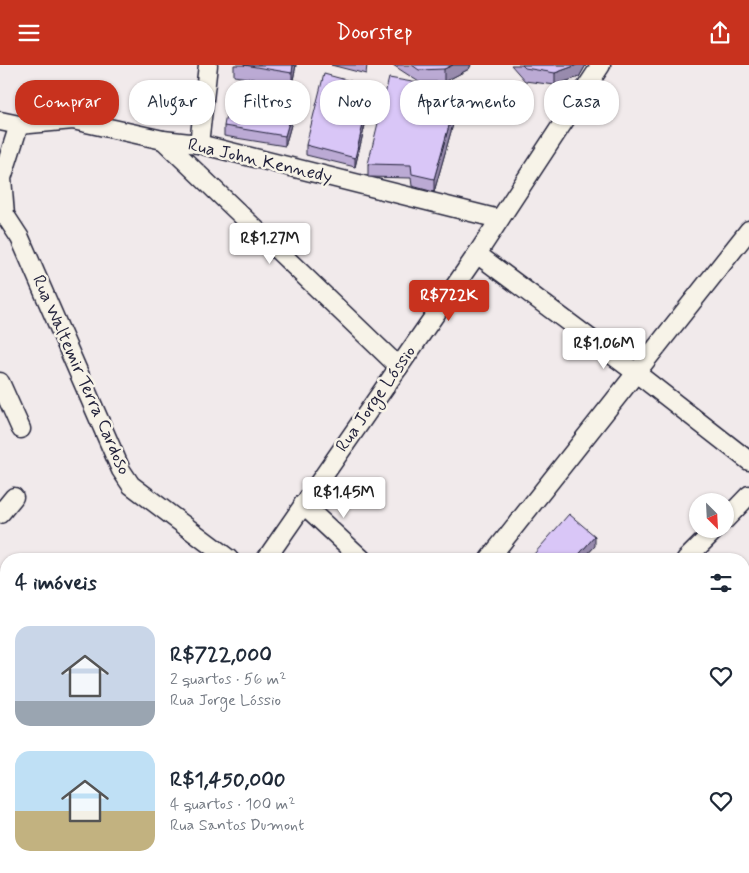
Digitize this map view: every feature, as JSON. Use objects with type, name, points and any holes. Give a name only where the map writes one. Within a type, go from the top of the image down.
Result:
[{"type":"street","points":[[199,144],[208,65]]},
{"type":"street","name":"Rua Jorge Lóssio","points":[[270,553],[477,254],[601,65]]},
{"type":"street","name":"Rua John Kennedy","points":[[0,121],[15,124]]},
{"type":"street","name":"Rua Waltemir Terra Cardoso","points":[[19,125],[1,179],[5,215],[20,238],[121,470],[130,485],[221,553]]},
{"type":"street","name":"Rua John Kennedy","points":[[96,125],[163,140],[199,144],[499,219]]},
{"type":"street","points":[[163,140],[399,367]]},
{"type":"street","points":[[493,553],[634,372],[749,230]]},
{"type":"street","points":[[477,254],[749,461]]},
{"type":"street","points":[[0,382],[21,429]]},
{"type":"street","points":[[734,510],[749,495]]},
{"type":"street","points":[[0,514],[14,497]]},
{"type":"street","points":[[303,504],[356,553]]},
{"type":"street","points":[[692,553],[707,538]]},
{"type":"building","points":[[244,65],[293,65],[292,73]]},
{"type":"building","points":[[412,65],[453,65],[444,69],[419,70]]},
{"type":"building","points":[[522,65],[577,65],[555,73],[525,68]]},
{"type":"building","points":[[324,74],[346,80],[322,80]]},
{"type":"building","points":[[389,78],[401,80],[400,125],[449,125],[434,179],[412,174],[411,165],[368,164],[378,125],[390,125]]},
{"type":"building","points":[[320,90],[320,125],[363,125],[355,158],[306,145]]},
{"type":"building","points":[[225,120],[225,125],[288,125],[285,136],[224,126]]},
{"type":"building","points":[[569,514],[595,536],[580,553],[535,553]]}]
